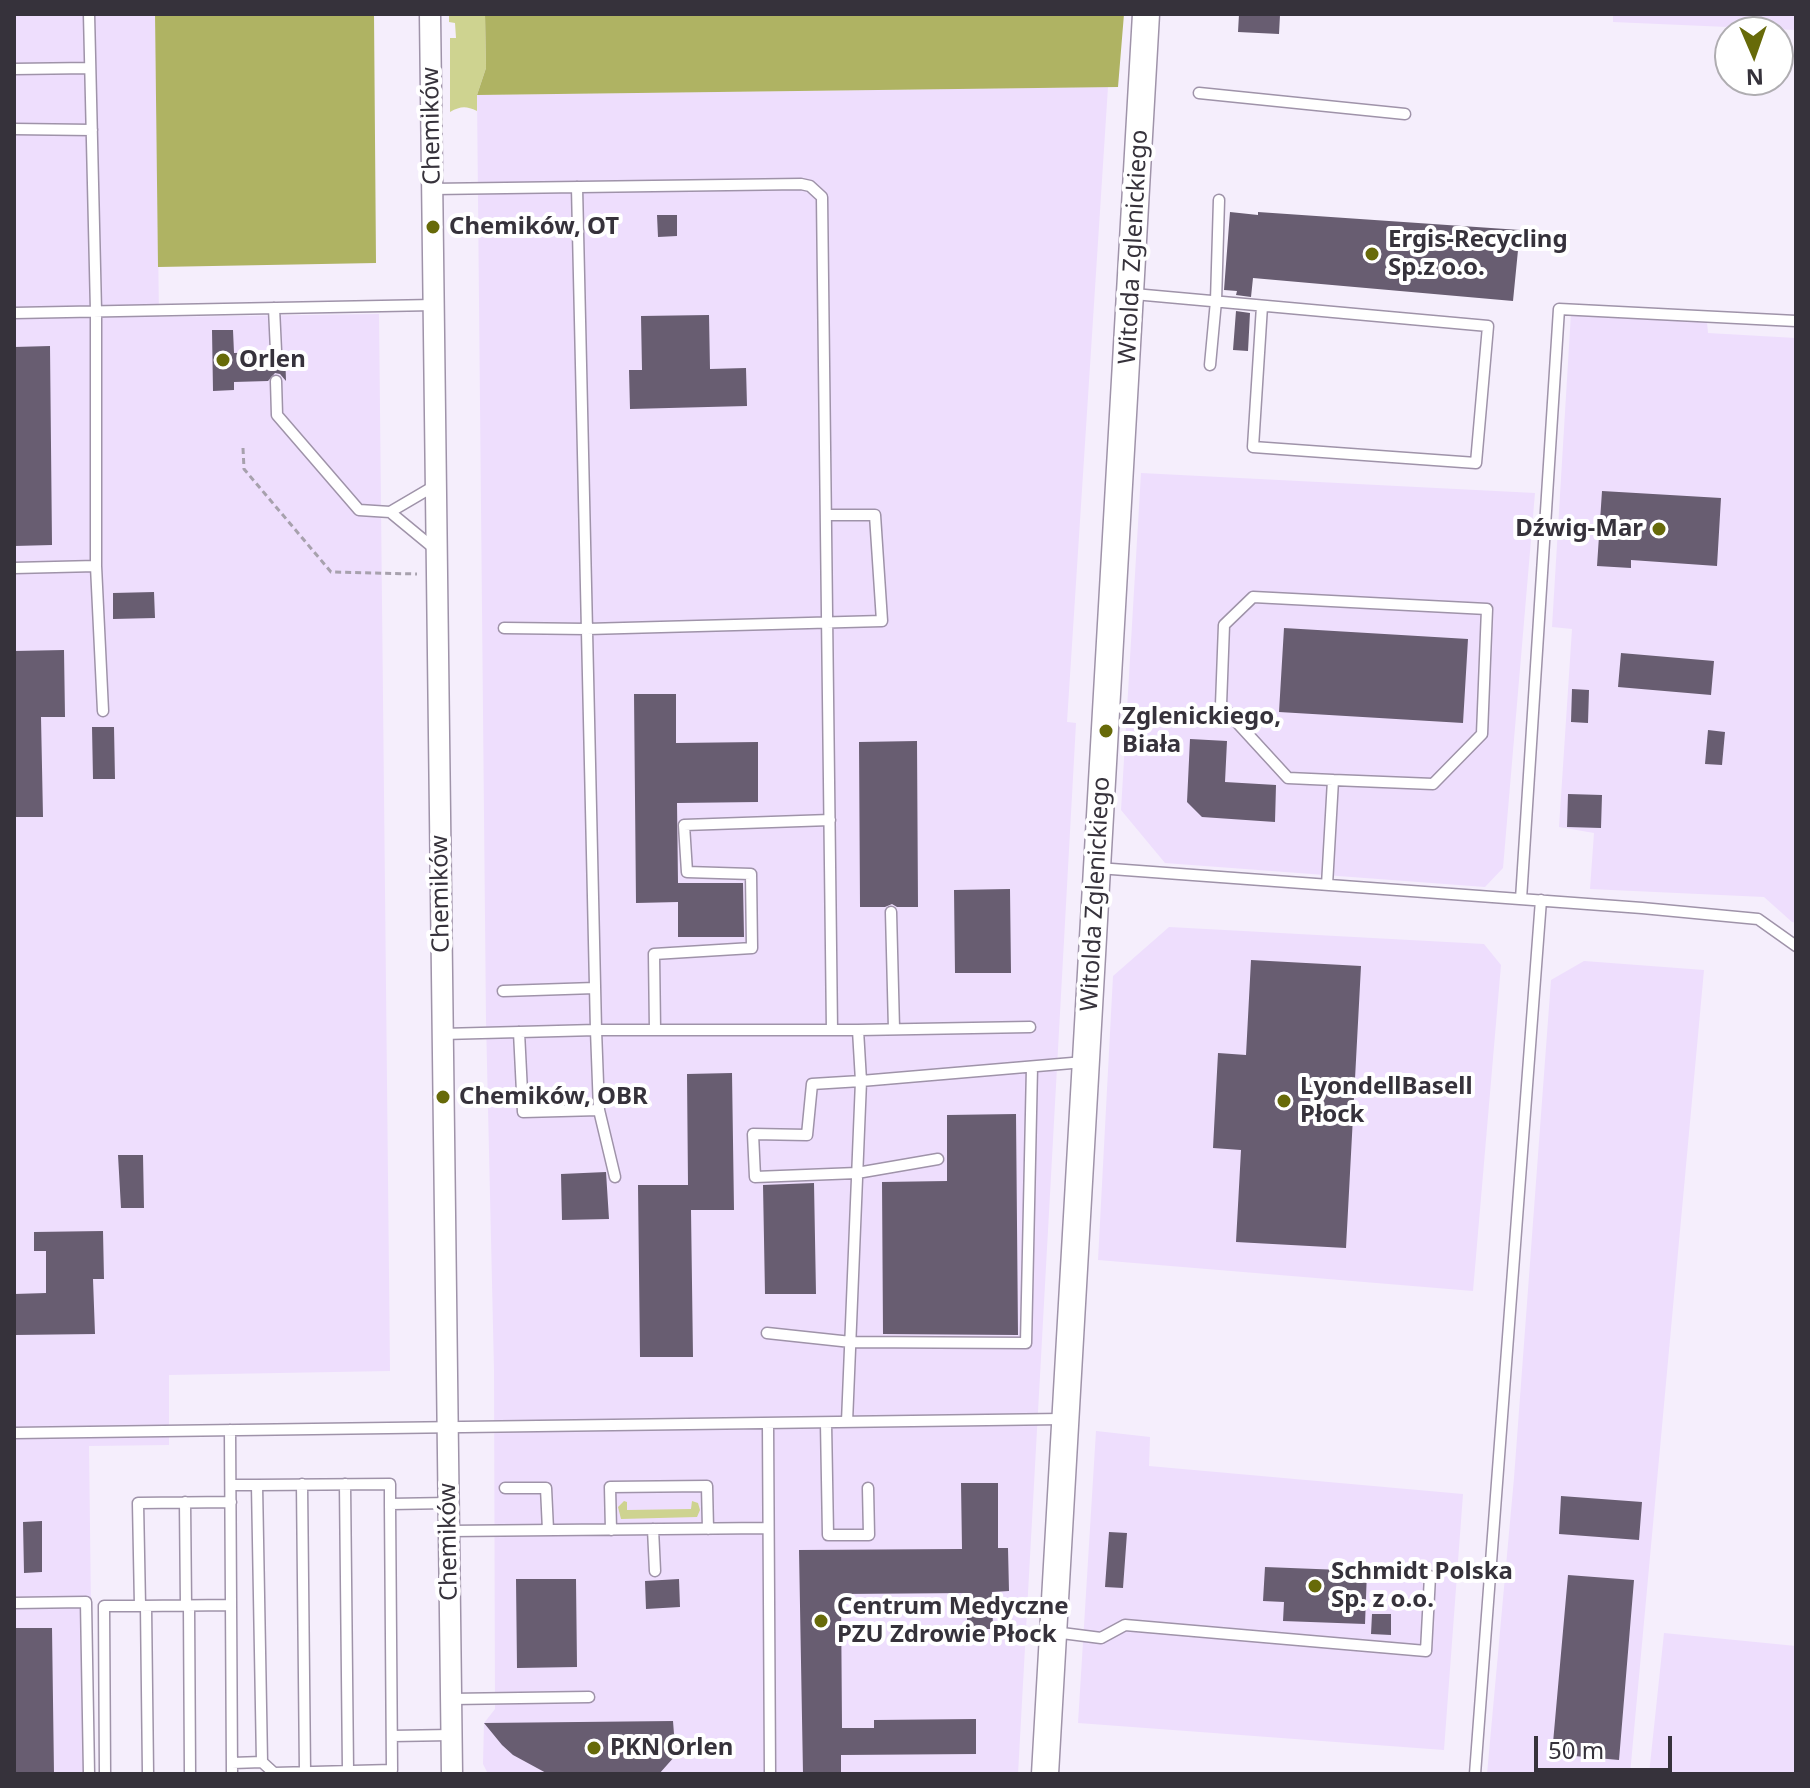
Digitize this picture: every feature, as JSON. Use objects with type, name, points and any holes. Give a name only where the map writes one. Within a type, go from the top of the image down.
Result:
[{"type":"street","name":"Chemików","points":[[430,14],[452,1774]]},
{"type":"street","name":"Witolda Zglenickiego","points":[[1045,1774],[1062,1419],[1098,868],[1146,14]]},
{"type":"lane","points":[[89,14],[96,311],[96,566],[103,711]]},
{"type":"lane","points":[[14,69],[90,68]]},
{"type":"lane","points":[[1199,93],[1405,114]]},
{"type":"lane","points":[[14,129],[92,130]]},
{"type":"lane","points":[[432,189],[801,184],[810,186],[822,197],[832,1030]]},
{"type":"lane","points":[[577,187],[599,1110],[615,1177]]},
{"type":"lane","points":[[1210,365],[1216,301],[1219,200]]},
{"type":"lane","points":[[1132,294],[1488,326],[1476,463],[1253,447],[1262,306]]},
{"type":"lane","points":[[14,313],[434,305]]},
{"type":"lane","points":[[274,308],[276,351]]},
{"type":"lane","points":[[1521,899],[1559,309],[1796,321]]},
{"type":"lane","points":[[276,381],[277,415],[359,510],[390,512],[436,485]]},
{"type":"lane","points":[[390,512],[437,551]]},
{"type":"lane","points":[[504,628],[587,629],[882,621],[875,515],[827,515]]},
{"type":"lane","points":[[14,568],[96,566]]},
{"type":"lane","points":[[1253,597],[1487,609],[1482,734],[1433,784],[1333,780],[1288,778],[1221,705],[1224,625],[1253,597]]},
{"type":"lane","points":[[1327,885],[1333,780]]},
{"type":"lane","points":[[655,1030],[654,954],[752,948],[751,874],[687,872],[684,825],[830,820]]},
{"type":"lane","points":[[1098,868],[1758,919],[1796,946]]},
{"type":"lane","points":[[1475,1774],[1541,900]]},
{"type":"lane","points":[[891,912],[894,1029]]},
{"type":"lane","points":[[503,991],[595,988]]},
{"type":"lane","points":[[443,1034],[1030,1027]]},
{"type":"lane","points":[[847,1422],[861,1081],[858,1030]]},
{"type":"lane","points":[[519,1032],[523,1112],[599,1110]]},
{"type":"lane","points":[[938,1159],[857,1173],[755,1177],[753,1134],[807,1135],[812,1084],[1086,1062]]},
{"type":"lane","points":[[767,1333],[851,1342],[1026,1343],[1032,1067]]},
{"type":"lane","points":[[14,1433],[1062,1419]]},
{"type":"lane","points":[[826,1423],[828,1535],[869,1535],[868,1488]]},
{"type":"lane","points":[[768,1424],[770,1774]]},
{"type":"lane","points":[[230,1430],[232,1768],[262,1762]]},
{"type":"lane","points":[[302,1484],[305,1772]]},
{"type":"lane","points":[[345,1484],[348,1771]]},
{"type":"lane","points":[[231,1485],[390,1484],[392,1770],[274,1773],[262,1762],[257,1485]]},
{"type":"lane","points":[[611,1530],[610,1487],[707,1486],[708,1529]]},
{"type":"lane","points":[[505,1488],[546,1488],[548,1530]]},
{"type":"lane","points":[[185,1502],[190,1774]]},
{"type":"lane","points":[[148,1774],[138,1503],[231,1502]]},
{"type":"lane","points":[[390,1504],[449,1503]]},
{"type":"lane","points":[[449,1531],[768,1528]]},
{"type":"lane","points":[[653,1529],[655,1571]]},
{"type":"lane","points":[[1052,1632],[1101,1638],[1125,1625],[1426,1651],[1430,1576]]},
{"type":"lane","points":[[14,1603],[86,1602],[89,1774]]},
{"type":"lane","points":[[105,1774],[104,1606],[231,1605]]},
{"type":"lane","points":[[451,1699],[589,1697]]},
{"type":"lane","points":[[392,1736],[451,1735]]},
{"type":"path","points":[[243,448],[244,469],[331,572],[425,574]]},
{"type":"shaded area","points":[[14,14],[155,14],[159,317],[379,314],[390,1371],[169,1375],[169,1445],[89,1446],[93,1774],[14,1774]]},
{"type":"shaded area","points":[[1613,14],[1796,14],[1796,30],[1794,16],[1714,16],[1714,26],[1613,22]]},
{"type":"shaded area","points":[[1108,87],[1067,722],[1076,723],[1018,1774],[488,1774],[483,1764],[484,1723],[495,1709],[494,1370],[486,1020],[477,95]]},
{"type":"shaded area","points":[[1571,313],[1707,322],[1708,333],[1796,338],[1796,923],[1764,897],[1590,889],[1594,833],[1559,827],[1572,629],[1552,627]]},
{"type":"shaded area","points":[[1141,473],[1535,493],[1503,868],[1485,887],[1165,863],[1121,810]]},
{"type":"shaded area","points":[[1169,927],[1484,944],[1501,965],[1473,1291],[1098,1260],[1113,976]]},
{"type":"shaded area","points":[[1584,961],[1704,970],[1630,1774],[1487,1774],[1514,1478],[1551,980]]},
{"type":"shaded area","points":[[1096,1431],[1150,1437],[1149,1466],[1463,1494],[1444,1750],[1078,1723]]},
{"type":"shaded area","points":[[1664,1633],[1796,1646],[1796,1774],[1649,1774]]},
{"type":"green space","points":[[155,14],[374,14],[376,263],[158,267]]},
{"type":"green space","points":[[449,14],[485,14],[486,68],[477,95],[477,111],[464,107],[450,112],[450,38],[456,38],[455,23],[449,22]]},
{"type":"green space","points":[[485,14],[1124,14],[1118,87],[477,95],[486,68]]},
{"type":"green space","points":[[692,1501],[698,1503],[700,1510],[697,1517],[621,1519],[618,1507],[627,1502],[627,1510],[691,1509]]},
{"type":"building","points":[[1239,14],[1280,15],[1279,34],[1238,32]]},
{"type":"building","name":"Ergis-Recycling Sp.z o.o.","points":[[1230,212],[1520,230],[1513,301],[1253,278],[1251,297],[1236,295],[1237,291],[1224,290]]},
{"type":"building","points":[[657,215],[677,215],[677,236],[658,237]]},
{"type":"building","points":[[1236,311],[1250,313],[1248,351],[1233,350]]},
{"type":"building","points":[[709,315],[710,369],[746,368],[747,406],[630,409],[629,370],[642,370],[641,316]]},
{"type":"building","points":[[212,330],[233,330],[234,353],[268,352],[276,359],[285,351],[286,381],[275,373],[268,381],[234,382],[234,390],[213,391]]},
{"type":"building","points":[[50,346],[52,545],[14,546],[14,347]]},
{"type":"building","name":"Dźwig-Mar","points":[[1602,491],[1721,498],[1717,566],[1631,560],[1631,568],[1597,566]]},
{"type":"building","points":[[154,592],[155,618],[113,619],[113,593]]},
{"type":"building","points":[[1284,628],[1468,639],[1463,723],[1279,712]]},
{"type":"building","points":[[64,650],[65,717],[41,717],[43,817],[14,817],[14,651]]},
{"type":"building","points":[[1621,653],[1714,661],[1711,695],[1618,687]]},
{"type":"building","points":[[1572,689],[1589,690],[1588,723],[1571,722]]},
{"type":"building","points":[[634,694],[676,694],[676,743],[758,742],[758,802],[677,803],[678,883],[743,883],[744,937],[678,937],[678,902],[636,903]]},
{"type":"building","points":[[92,727],[114,727],[115,779],[93,779]]},
{"type":"building","points":[[1708,730],[1725,732],[1722,765],[1705,764]]},
{"type":"building","points":[[1190,739],[1227,741],[1225,782],[1276,785],[1275,822],[1202,817],[1187,802]]},
{"type":"building","points":[[917,741],[918,907],[897,907],[892,904],[860,907],[859,742]]},
{"type":"building","points":[[1568,794],[1602,795],[1601,828],[1567,827]]},
{"type":"building","points":[[1010,889],[1011,973],[955,973],[954,890]]},
{"type":"building","name":"LyondellBasell Płock","points":[[1251,960],[1361,966],[1346,1248],[1236,1242],[1241,1150],[1213,1148],[1218,1053],[1246,1055]]},
{"type":"building","points":[[732,1073],[734,1210],[691,1210],[693,1357],[640,1357],[638,1185],[688,1185],[687,1074]]},
{"type":"building","points":[[1016,1114],[1018,1335],[883,1334],[882,1182],[947,1181],[947,1115]]},
{"type":"building","points":[[118,1155],[143,1155],[144,1208],[121,1208]]},
{"type":"building","points":[[606,1172],[609,1219],[562,1220],[561,1174]]},
{"type":"building","points":[[814,1183],[816,1294],[765,1294],[763,1185]]},
{"type":"building","points":[[103,1231],[104,1279],[93,1279],[95,1334],[14,1335],[14,1294],[46,1293],[46,1251],[34,1251],[34,1232]]},
{"type":"building","name":"Centrum Medyczne PZU Zdrowie Płock","points":[[961,1483],[998,1483],[998,1548],[1008,1548],[1009,1591],[992,1592],[993,1629],[967,1629],[967,1593],[841,1594],[842,1728],[874,1728],[874,1720],[976,1719],[976,1754],[841,1755],[841,1774],[803,1774],[799,1550],[962,1549]]},
{"type":"building","points":[[1561,1496],[1642,1502],[1639,1540],[1559,1534]]},
{"type":"building","points":[[42,1521],[42,1572],[24,1573],[23,1522]]},
{"type":"building","points":[[1109,1532],[1127,1533],[1123,1588],[1105,1587]]},
{"type":"building","name":"Schmidt Polska Sp. z o.o.","points":[[1265,1567],[1367,1571],[1365,1624],[1283,1621],[1284,1602],[1263,1601]]},
{"type":"building","points":[[1568,1575],[1634,1580],[1619,1760],[1552,1754]]},
{"type":"building","points":[[516,1579],[576,1579],[577,1667],[517,1668]]},
{"type":"building","points":[[679,1579],[680,1607],[646,1609],[645,1581]]},
{"type":"building","points":[[1372,1614],[1391,1614],[1391,1635],[1371,1634]]},
{"type":"building","points":[[14,1628],[52,1628],[54,1774],[14,1774]]},
{"type":"building","name":"PKN Orlen","points":[[673,1721],[674,1734],[681,1739],[683,1747],[659,1774],[548,1774],[513,1755],[484,1723]]},
{"type":"place","name":"Chemików, OT","points":[[433,227]]},
{"type":"place","name":"Ergis-Recycling Sp.z o.o.","points":[[1372,254]]},
{"type":"place","name":"Orlen","points":[[223,360]]},
{"type":"place","name":"Dźwig-Mar","points":[[1659,529]]},
{"type":"place","name":"Zglenickiego, Biała","points":[[1106,731]]},
{"type":"place","name":"Chemików, OBR","points":[[443,1097]]},
{"type":"place","name":"LyondellBasell Płock","points":[[1284,1101]]},
{"type":"place","name":"Schmidt Polska Sp. z o.o.","points":[[1315,1586]]},
{"type":"place","name":"Centrum Medyczne PZU Zdrowie Płock","points":[[821,1621]]},
{"type":"place","name":"PKN Orlen","points":[[594,1748]]}]
